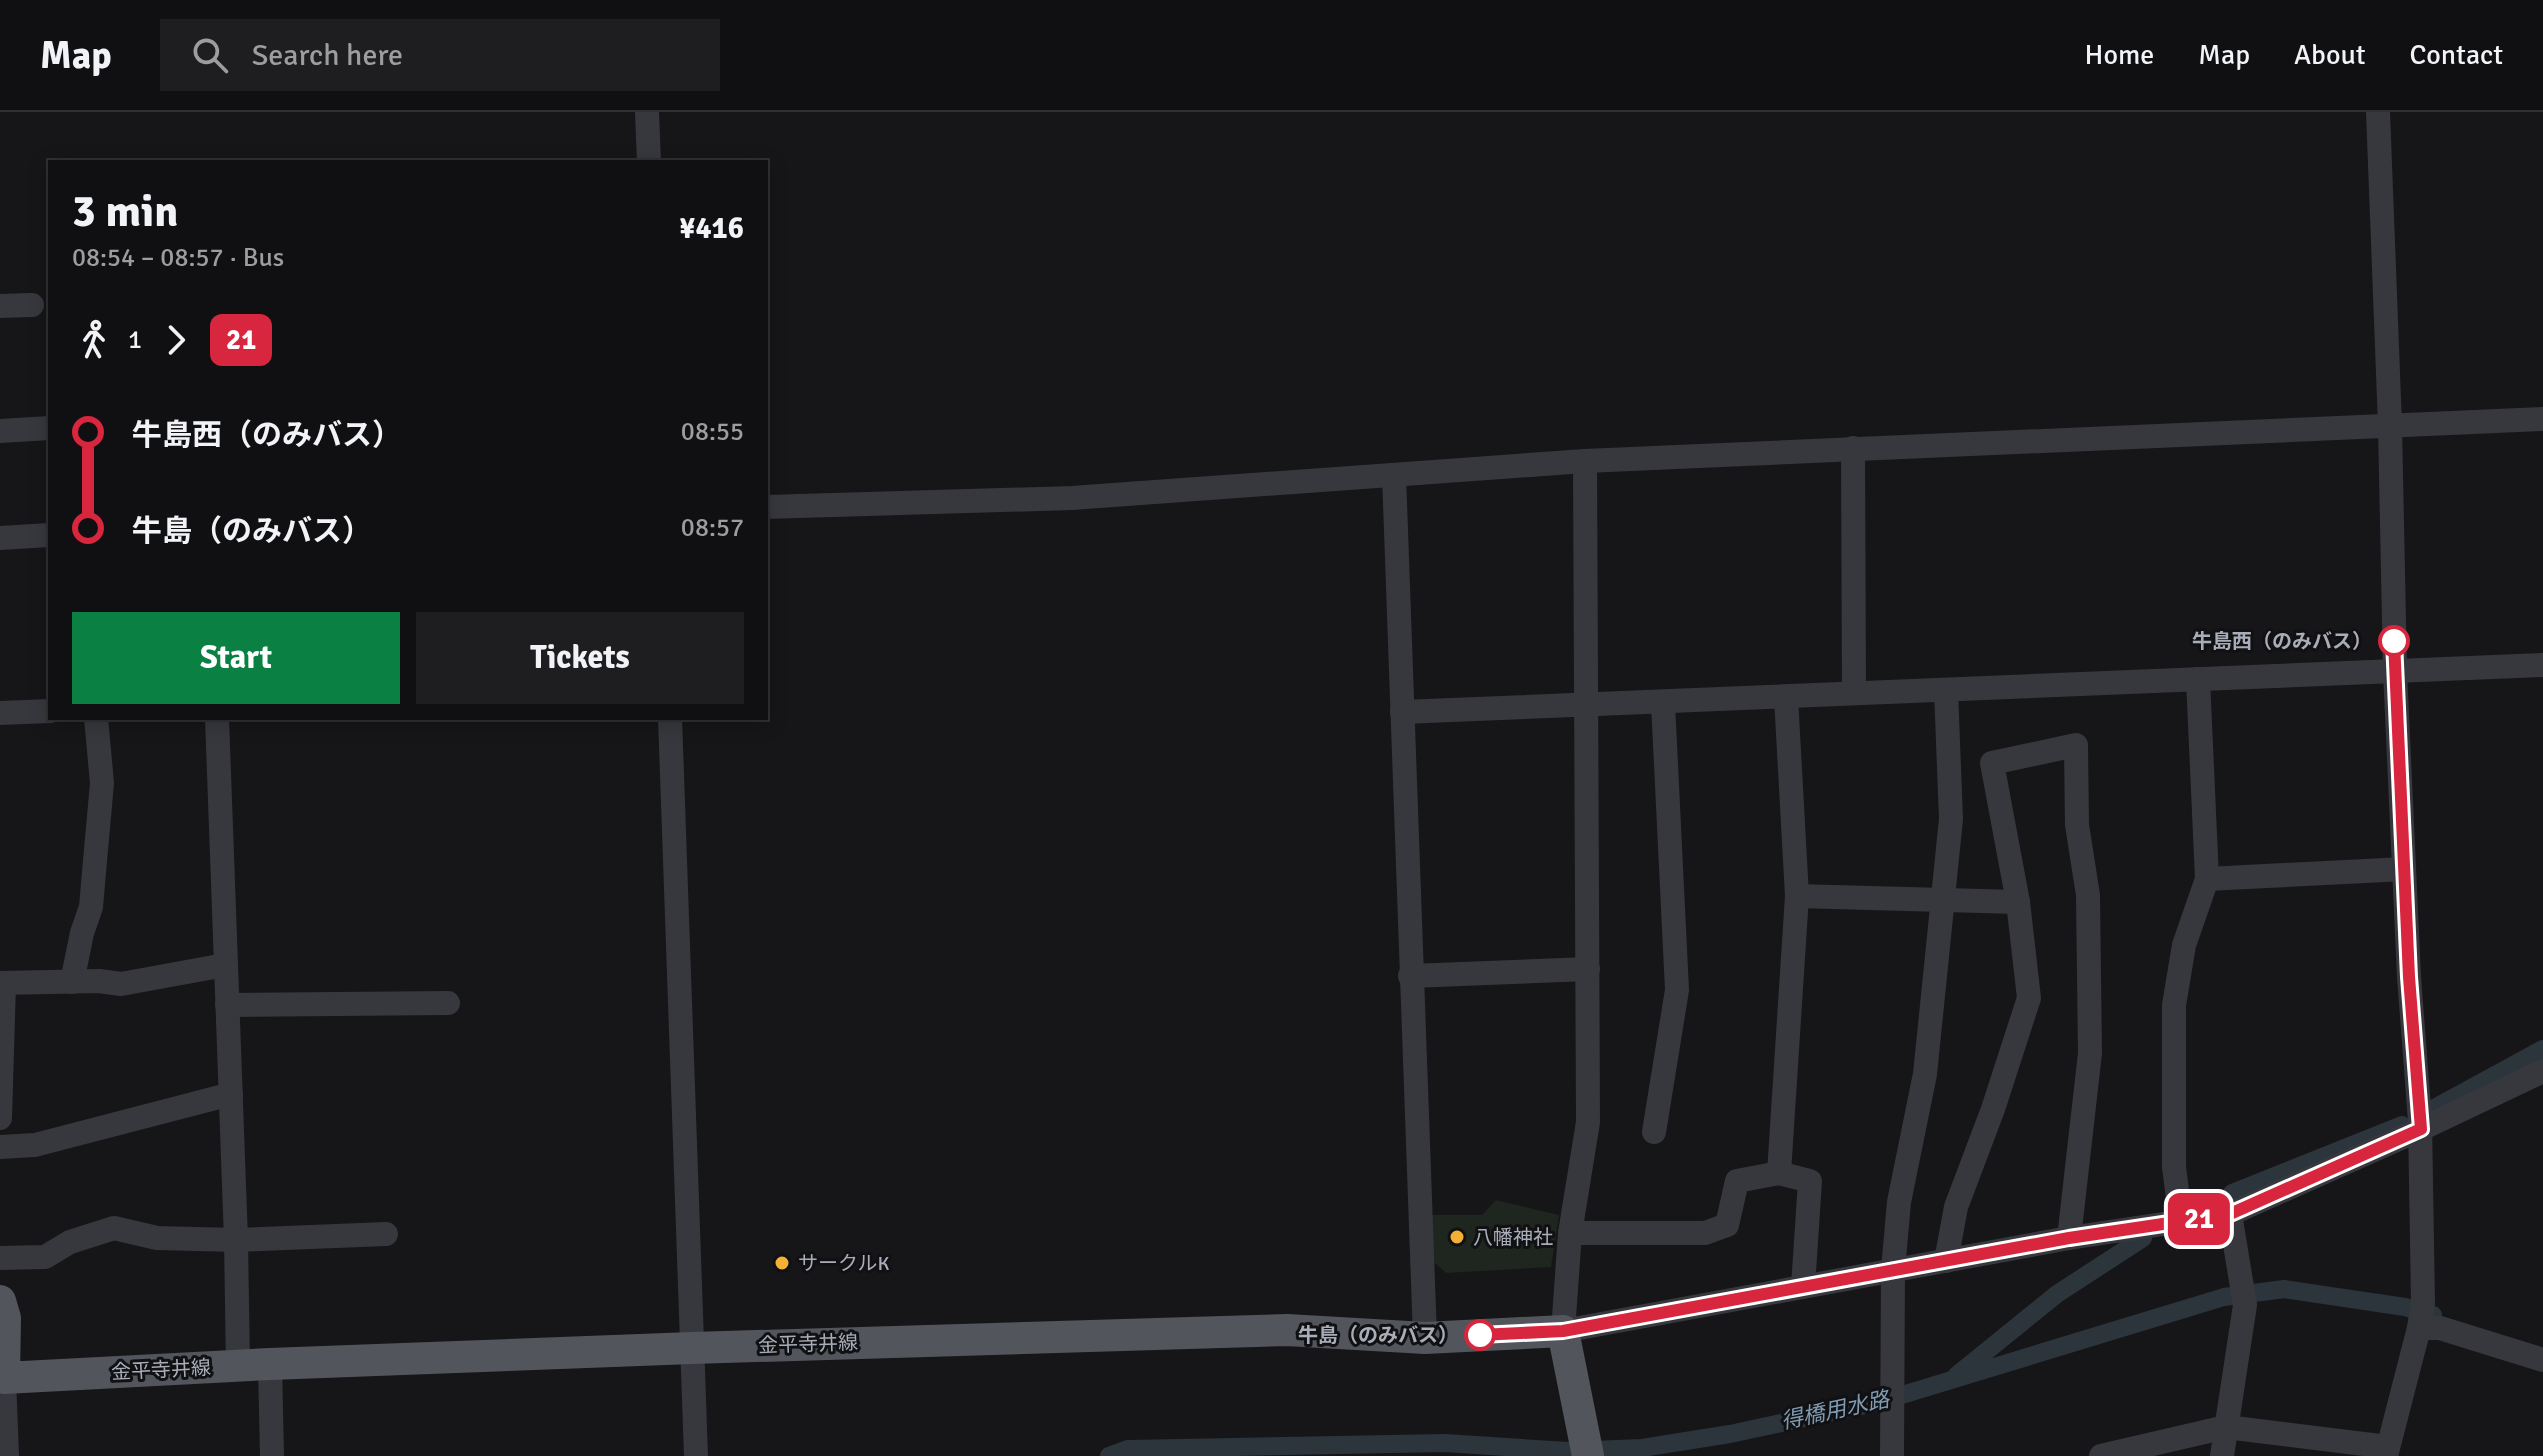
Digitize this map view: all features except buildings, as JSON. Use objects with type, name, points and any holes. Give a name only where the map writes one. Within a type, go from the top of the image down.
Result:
[{"type":"main road","points":[[0,1301],[5,1318],[2,1378]]},
{"type":"main road","name":"金平寺井線","points":[[2,1378],[692,1348],[1287,1330],[1425,1338],[1563,1331]]},
{"type":"main road","points":[[1563,1331],[1587,1450]]},
{"type":"street","points":[[647,112],[649,160]]},
{"type":"street","points":[[2101,1456],[2226,1427],[2387,1452],[2420,1317],[2420,1118],[2409,977],[2395,671],[2390,425],[2378,112]]},
{"type":"street","points":[[0,306],[32,305]]},
{"type":"street","points":[[768,507],[1072,498],[1585,461],[2543,419]]},
{"type":"street","points":[[0,431],[48,428]]},
{"type":"street","points":[[1853,448],[1854,693]]},
{"type":"street","points":[[1585,461],[1588,1122],[1570,1233],[1563,1331],[2069,1238],[2230,1214],[2420,1118],[2543,1071]]},
{"type":"street","points":[[1394,475],[1425,1338]]},
{"type":"street","points":[[0,538],[48,535]]},
{"type":"street","points":[[1402,712],[2543,665]]},
{"type":"street","points":[[2181,1222],[2174,1167],[2174,1005],[2184,945],[2207,879],[2198,679]]},
{"type":"street","points":[[1892,1456],[1893,1270],[1899,1202],[1925,1074],[1951,819],[1946,690]]},
{"type":"street","points":[[1779,1173],[1797,896],[1786,697]]},
{"type":"street","points":[[1654,1132],[1677,990],[1663,703]]},
{"type":"street","points":[[0,713],[48,711]]},
{"type":"street","points":[[72,982],[93,892],[102,783],[96,720]]},
{"type":"street","points":[[217,720],[236,1240],[254,1365],[272,1456]]},
{"type":"street","points":[[670,720],[696,1456]]},
{"type":"street","points":[[1946,1261],[1956,1207],[1993,1109],[2029,998],[2018,902],[1992,763],[2076,745],[2077,825],[2088,895],[2090,1053],[2069,1238]]},
{"type":"street","points":[[2207,879],[2404,869]]},
{"type":"street","points":[[1797,896],[2018,902]]},
{"type":"street","points":[[0,1118],[2,983],[121,984],[225,965]]},
{"type":"street","points":[[1410,976],[1588,969]]},
{"type":"street","points":[[227,1005],[448,1003]]},
{"type":"street","points":[[0,1147],[35,1145],[231,1094]]},
{"type":"street","points":[[1570,1233],[1705,1233],[1727,1225],[1737,1181],[1779,1173],[1810,1181],[1803,1287]]},
{"type":"street","points":[[2222,1456],[2244,1294],[2230,1214]]},
{"type":"street","points":[[0,1258],[45,1257],[70,1242],[114,1228],[157,1238],[236,1240],[386,1234]]},
{"type":"street","points":[[2420,1317],[2440,1328],[2543,1360]]},
{"type":"street","points":[[2,1378],[7,1456]]},
{"type":"shaded area","points":[[1496,1200],[1559,1215],[1551,1267],[1446,1273],[1425,1254],[1426,1215],[1482,1215]]},
{"type":"waterway","points":[[2431,1110],[2543,1049]]},
{"type":"waterway","points":[[2232,1193],[2402,1125]]},
{"type":"waterway","points":[[1957,1375],[2057,1294],[2143,1238]]},
{"type":"waterway","name":"得橋用水路","points":[[1109,1456],[1128,1449],[1445,1443],[1567,1451],[1642,1448],[1730,1434],[1879,1402],[2224,1297],[2284,1289],[2405,1307],[2433,1315]]},
{"type":"bus line","name":"21","points":[[1480,1335],[1563,1331],[2069,1238],[2230,1214],[2421,1129],[2409,977],[2394,641]]},
{"type":"place","name":"牛島西（のみバス）","points":[[2394,641]]},
{"type":"place","name":"八幡神社","points":[[1457,1237]]},
{"type":"place","name":"サークルK","points":[[782,1263]]},
{"type":"place","name":"牛島（のみバス）","points":[[1480,1335]]}]
